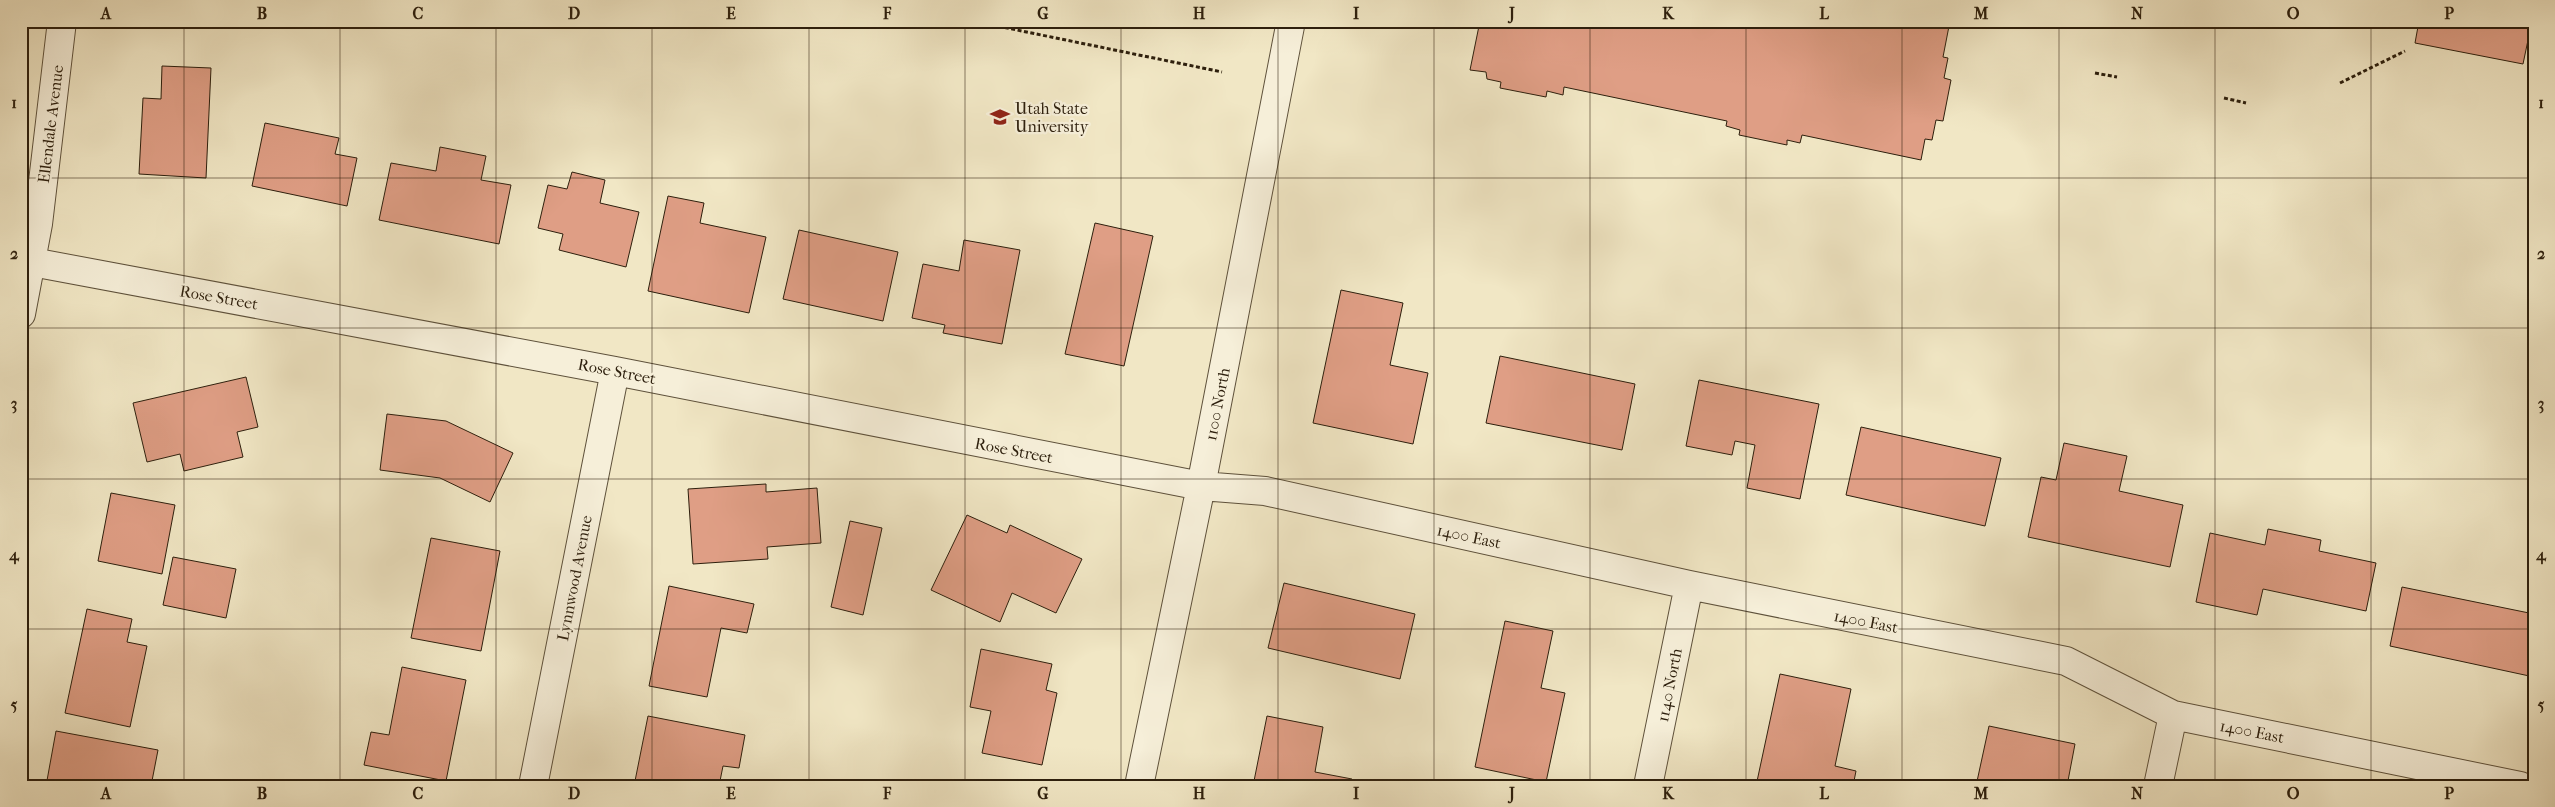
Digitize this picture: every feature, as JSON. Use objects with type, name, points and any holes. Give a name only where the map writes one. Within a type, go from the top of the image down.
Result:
[{"type":"street","name":"Ellendale Avenue","points":[[21,314],[32,262],[62,21]]},
{"type":"street","name":"1100 North","points":[[1139,786],[1201,486],[1291,21]]},
{"type":"street","name":"Rose Street","points":[[32,262],[615,371],[1201,486]]},
{"type":"street","name":"Lynnwood Avenue","points":[[533,786],[615,371]]},
{"type":"street","name":"1400 East","points":[[1201,486],[1265,491],[1689,585],[2066,661],[2173,715],[2520,786]]},
{"type":"street","name":"1140 North","points":[[1648,786],[1689,585]]},
{"type":"street","points":[[2158,786],[2173,715]]},
{"type":"path","points":[[973,21],[1222,72]]},
{"type":"path","points":[[2340,83],[2405,51]]},
{"type":"path","points":[[2095,73],[2117,77]]},
{"type":"path","points":[[2224,98],[2246,103]]},
{"type":"building","points":[[1480,21],[1950,21],[1943,57],[1948,58],[1944,78],[1951,80],[1943,121],[1936,120],[1932,140],[1925,139],[1921,160],[1802,135],[1800,143],[1787,140],[1787,145],[1739,135],[1740,130],[1726,126],[1727,121],[1564,87],[1563,95],[1547,91],[1546,97],[1500,88],[1501,82],[1487,79],[1486,72],[1470,70]]},
{"type":"building","points":[[2419,21],[2532,21],[2523,64],[2415,43]]},
{"type":"building","points":[[162,66],[211,68],[206,178],[139,174],[143,98],[161,99]]},
{"type":"building","points":[[265,123],[339,138],[335,154],[357,158],[347,206],[252,186]]},
{"type":"building","points":[[440,147],[486,156],[481,180],[511,185],[499,244],[379,220],[391,163],[436,171]]},
{"type":"building","points":[[572,172],[605,180],[600,203],[639,212],[626,267],[559,250],[563,234],[538,228],[548,185],[567,189]]},
{"type":"building","points":[[668,196],[704,203],[700,223],[766,237],[749,313],[648,291]]},
{"type":"building","points":[[1095,223],[1153,236],[1124,366],[1065,354]]},
{"type":"building","points":[[799,230],[898,252],[883,321],[783,299]]},
{"type":"building","points":[[964,240],[1020,250],[1002,344],[943,333],[945,325],[912,318],[923,264],[959,271]]},
{"type":"building","points":[[1341,290],[1403,303],[1390,365],[1428,373],[1413,444],[1313,423]]},
{"type":"building","points":[[1500,356],[1635,384],[1622,450],[1486,423]]},
{"type":"building","points":[[246,377],[258,427],[237,432],[243,457],[184,471],[180,454],[147,462],[133,403]]},
{"type":"building","points":[[1699,380],[1819,404],[1800,499],[1747,488],[1755,445],[1735,441],[1732,455],[1686,446]]},
{"type":"building","points":[[387,414],[446,421],[513,453],[490,502],[440,478],[380,470]]},
{"type":"building","points":[[1861,427],[2001,458],[1985,526],[1846,495]]},
{"type":"building","points":[[2064,443],[2127,456],[2119,491],[2183,505],[2170,567],[2028,537],[2041,477],[2056,480]]},
{"type":"building","points":[[766,484],[766,492],[817,488],[821,543],[767,547],[768,559],[693,564],[688,489]]},
{"type":"building","points":[[111,493],[175,505],[162,574],[98,561]]},
{"type":"building","points":[[967,515],[1007,533],[1010,525],[1082,559],[1056,613],[1012,593],[1000,622],[931,590]]},
{"type":"building","points":[[850,521],[882,528],[863,615],[831,607]]},
{"type":"building","points":[[2268,529],[2321,540],[2319,551],[2376,563],[2366,611],[2263,589],[2257,615],[2196,602],[2210,533],[2265,545]]},
{"type":"building","points":[[431,538],[500,551],[481,651],[411,638]]},
{"type":"building","points":[[173,557],[236,569],[226,618],[163,605]]},
{"type":"building","points":[[1284,583],[1415,614],[1400,679],[1268,648]]},
{"type":"building","points":[[669,586],[754,604],[747,633],[721,628],[707,697],[649,686]]},
{"type":"building","points":[[2402,587],[2534,614],[2534,677],[2390,646]]},
{"type":"building","points":[[87,609],[132,619],[127,642],[147,646],[130,727],[65,713]]},
{"type":"building","points":[[1505,621],[1553,631],[1541,688],[1565,693],[1546,782],[1475,767]]},
{"type":"building","points":[[981,649],[1052,664],[1046,690],[1057,693],[1042,765],[982,753],[991,711],[970,707]]},
{"type":"building","points":[[402,667],[466,680],[446,781],[364,765],[371,732],[389,735]]},
{"type":"building","points":[[1780,674],[1851,689],[1835,766],[1856,771],[1853,786],[1756,786]]},
{"type":"building","points":[[648,716],[745,735],[739,768],[723,766],[719,786],[634,786]]},
{"type":"building","points":[[1267,716],[1323,727],[1315,772],[1352,779],[1351,786],[1253,786]]},
{"type":"building","points":[[1989,726],[2075,744],[2067,786],[1976,786]]},
{"type":"building","points":[[56,731],[158,750],[151,786],[46,786]]},
{"type":"place","name":"Utah State University","points":[[1000,117]]}]
